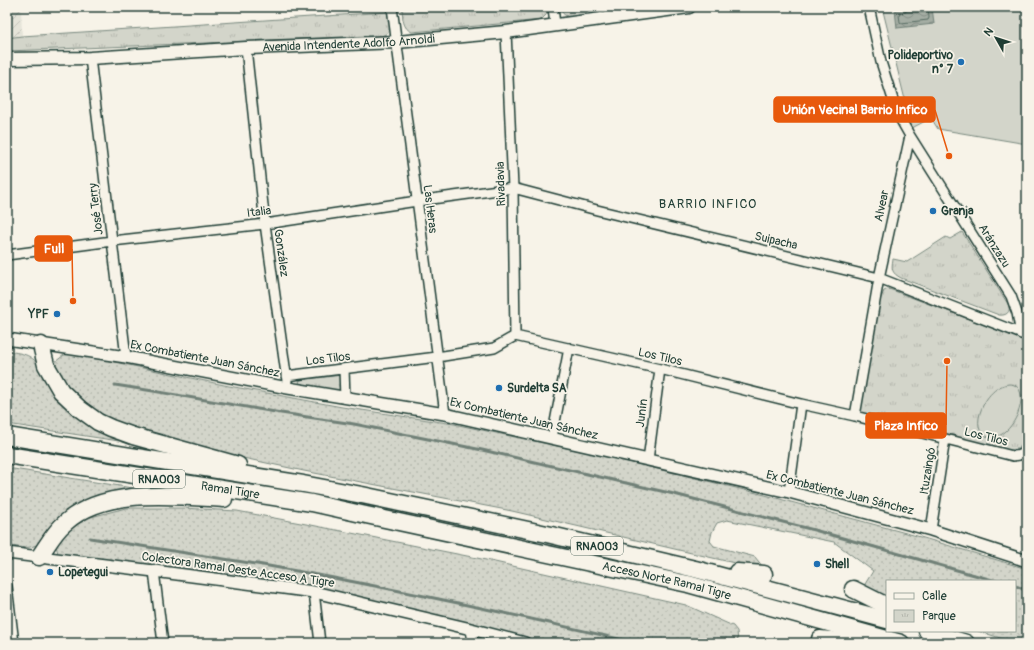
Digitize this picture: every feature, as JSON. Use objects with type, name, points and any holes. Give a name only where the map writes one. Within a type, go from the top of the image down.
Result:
[{"type":"highway","points":[[41,345],[46,365],[61,391],[80,409],[98,422],[133,436],[212,457],[303,484]]},
{"type":"highway","name":"Ramal Tigre","points":[[7,436],[303,484]]},
{"type":"highway","name":"Ramal Tigre","points":[[7,455],[312,503]]},
{"type":"highway","name":"Acceso Norte Ramal Tigre","points":[[303,484],[547,534],[695,569],[886,620]]},
{"type":"highway","points":[[39,557],[64,523],[75,515],[102,502],[140,496],[173,495],[251,501],[312,503]]},
{"type":"highway","name":"Acceso Norte Ramal Tigre","points":[[312,503],[688,584],[901,643]]},
{"type":"highway","points":[[560,557],[714,600]]},
{"type":"highway","points":[[695,569],[764,574]]},
{"type":"highway","points":[[852,589],[886,606]]},
{"type":"highway","points":[[930,632],[963,642]]},
{"type":"highway","points":[[941,632],[963,642]]},
{"type":"highway","points":[[820,639],[862,643]]},
{"type":"main road","name":"Avenida Intendente Adolfo Arnoldi","points":[[7,59],[90,58],[246,48],[397,42],[506,32],[689,7]]},
{"type":"street","name":"Las Heras","points":[[392,7],[445,414]]},
{"type":"street","points":[[553,7],[555,25]]},
{"type":"street","points":[[869,7],[881,62],[896,109],[910,136]]},
{"type":"street","name":"Rivadavia","points":[[506,32],[514,188],[515,336]]},
{"type":"street","name":"González","points":[[246,48],[265,224],[288,388]]},
{"type":"street","name":"José Terry","points":[[90,58],[126,357]]},
{"type":"street","name":"Alvear","points":[[855,416],[879,278],[910,136]]},
{"type":"street","name":"Aránzazu","points":[[910,136],[1011,296],[1024,335]]},
{"type":"street","name":"Italia","points":[[7,255],[112,241],[265,224],[514,188]]},
{"type":"street","name":"Suipacha","points":[[514,188],[597,210],[879,278],[1024,335]]},
{"type":"street","name":"Los Tilos","points":[[286,376],[437,357],[494,348],[515,336],[660,369],[1013,456],[1019,456],[1026,450]]},
{"type":"street","name":"Ex Combatiente Juan Sánchez","points":[[7,340],[126,357],[288,388],[445,414],[789,492],[931,530],[1027,561]]},
{"type":"street","points":[[552,438],[569,348]]},
{"type":"street","points":[[344,369],[345,398]]},
{"type":"street","name":"Junín","points":[[648,460],[660,369]]},
{"type":"street","points":[[789,492],[801,404]]},
{"type":"street","name":"Ituzaingó","points":[[931,530],[945,439]]},
{"type":"street","name":"Colectora Ramal Oeste Acceso A Tigre","points":[[7,553],[314,592],[525,643]]},
{"type":"street","points":[[154,571],[163,643]]},
{"type":"street","points":[[7,586],[14,643]]},
{"type":"street","points":[[314,592],[320,643]]},
{"type":"street","points":[[471,629],[473,643]]},
{"type":"shaded area","points":[[7,7],[21,7],[22,36],[7,38]]},
{"type":"green space","points":[[416,7],[548,7],[547,14],[541,20],[412,32],[406,28],[402,9]]},
{"type":"green space","points":[[560,7],[650,7],[569,17],[563,14]]},
{"type":"green space","name":"Polideportivo n° 7","points":[[882,7],[1027,7],[1027,144],[938,129],[931,118],[912,128]]},
{"type":"green space","points":[[387,12],[390,24],[389,30],[386,34],[381,36],[7,51],[7,38],[22,36]]},
{"type":"green space","points":[[962,232],[1008,304],[1008,313],[999,315],[901,278],[893,271],[893,259],[907,262],[946,237],[950,239]]},
{"type":"green space","points":[[888,289],[1027,341],[1027,410],[1023,442],[1019,448],[1009,450],[861,412],[859,408],[880,300],[884,291]]},
{"type":"green space","points":[[7,351],[23,354],[35,360],[43,369],[132,443],[7,424]]},
{"type":"green space","points":[[76,354],[229,386],[342,407],[454,424],[604,456],[765,495],[917,536],[1027,569],[1027,643],[1016,643],[981,632],[1016,632],[1016,580],[886,580],[886,601],[862,589],[873,571],[834,542],[727,520],[717,523],[712,532],[710,541],[714,546],[755,557],[763,567],[760,569],[512,511],[304,471],[215,452],[110,421],[87,407],[66,387],[55,370],[55,362],[64,355]]},
{"type":"green space","points":[[342,375],[342,391],[301,385],[299,382],[300,380]]},
{"type":"green space","points":[[1009,384],[1016,386],[1020,392],[1021,400],[1015,419],[1009,428],[1002,434],[994,437],[985,436],[980,430],[979,422],[980,413],[984,403],[999,387]]},
{"type":"green space","points":[[7,468],[164,493],[108,499],[38,545],[25,548],[17,547],[7,545]]},
{"type":"green space","points":[[126,508],[183,508],[237,511],[477,558],[686,605],[733,626],[737,631],[738,643],[543,643],[421,613],[58,554],[56,545],[63,532],[91,517]]},
{"type":"water","points":[[932,7],[934,24],[897,28],[895,10]]},
{"type":"waterway","points":[[115,385],[354,424],[482,450],[674,494],[814,530],[992,580]]},
{"type":"waterway","points":[[90,538],[263,565],[357,582],[497,611],[636,643]]},
{"type":"waterway","points":[[1016,586],[1027,590]]},
{"type":"place","name":"Polideportivo n° 7","points":[[961,62]]},
{"type":"place","name":"Unión Vecinal Barrio Infico","points":[[949,156]]},
{"type":"place","name":"Granja","points":[[933,211]]},
{"type":"place","name":"Full","points":[[73,301]]},
{"type":"place","name":"YPF","points":[[57,314]]},
{"type":"place","name":"Plaza Infico","points":[[947,361]]},
{"type":"place","name":"Surdelta SA","points":[[499,388]]},
{"type":"place","name":"Shell","points":[[817,564]]},
{"type":"place","name":"Lopetegui","points":[[50,572]]},
{"type":"district","name":"BARRIO INFICO","points":[[708,204]]}]
